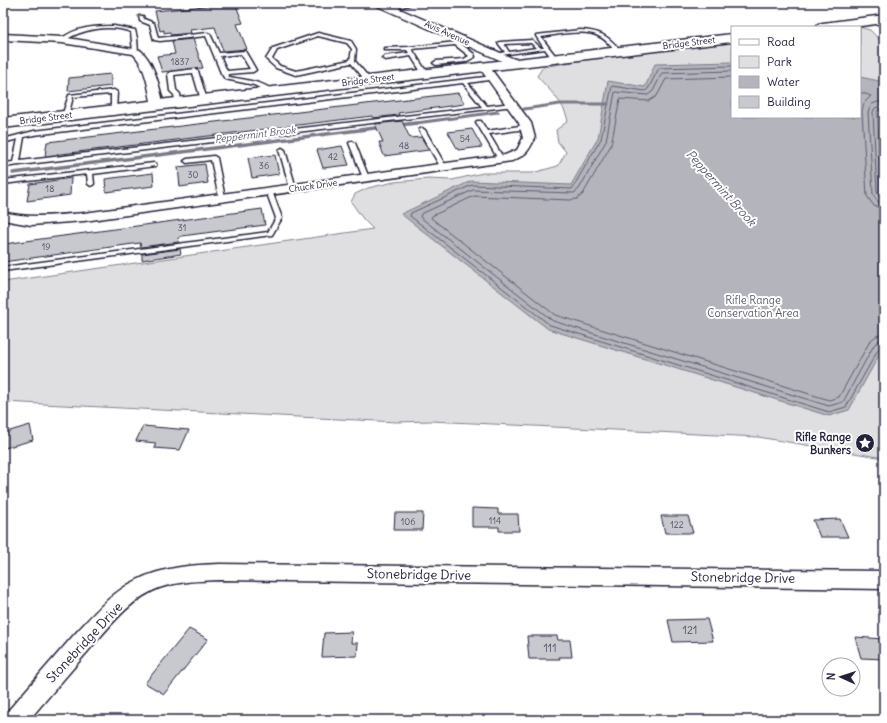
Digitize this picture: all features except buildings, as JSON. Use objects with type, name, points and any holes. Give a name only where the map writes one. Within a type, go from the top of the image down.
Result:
[{"type":"main road","points":[[831,26],[884,19]]},
{"type":"main road","name":"Bridge Street","points":[[3,123],[484,67],[507,57],[551,53],[618,51],[731,38]]},
{"type":"street","name":"Avis Avenue","points":[[378,3],[395,8],[461,42],[507,57]]},
{"type":"street","points":[[3,37],[62,40],[136,52],[140,54],[149,72],[158,105]]},
{"type":"street","points":[[484,67],[525,123],[526,127]]},
{"type":"street","name":"Chuck Drive","points":[[5,219],[39,220],[84,217],[508,158],[522,152],[529,138],[526,127]]},
{"type":"street","name":"Stonebridge Drive","points":[[14,720],[103,618],[122,601],[142,586],[160,579],[178,575],[228,572],[884,580]]},
{"type":"lane","points":[[395,8],[401,3]]},
{"type":"lane","points":[[395,8],[413,3]]},
{"type":"lane","points":[[141,17],[142,20],[152,24],[156,39],[160,40],[208,34],[226,78],[255,82],[263,85],[272,92]]},
{"type":"lane","points":[[62,40],[72,33],[86,29],[125,28],[133,31],[136,52]]},
{"type":"lane","points":[[551,53],[538,36],[584,32],[602,35],[618,51]]},
{"type":"lane","points":[[352,61],[296,73],[278,67],[269,59],[275,50],[318,34],[349,42],[354,49],[352,61],[368,80]]},
{"type":"lane","points":[[539,49],[507,57],[500,43],[532,41],[539,49],[551,53]]},
{"type":"lane","points":[[386,49],[461,42],[472,55],[472,57],[465,60],[436,64]]},
{"type":"lane","points":[[409,48],[425,74]]},
{"type":"lane","points":[[217,55],[243,52],[253,70],[224,73]]},
{"type":"lane","points":[[385,58],[412,54]]},
{"type":"lane","points":[[178,103],[177,94],[173,91],[171,74],[196,71],[204,100]]},
{"type":"lane","points":[[3,141],[34,133],[493,78]]},
{"type":"lane","points":[[465,82],[485,107]]},
{"type":"lane","points":[[65,116],[71,96],[114,92],[114,110]]},
{"type":"lane","points":[[3,166],[485,107],[512,105]]},
{"type":"lane","points":[[479,122],[502,159]]},
{"type":"lane","points":[[485,133],[526,127]]},
{"type":"lane","points":[[422,130],[444,168]]},
{"type":"lane","points":[[16,164],[20,136]]},
{"type":"lane","points":[[352,143],[366,178]]},
{"type":"lane","points":[[282,150],[293,188]]},
{"type":"lane","points":[[187,161],[214,158],[222,198]]},
{"type":"lane","points":[[3,182],[154,165]]},
{"type":"lane","points":[[90,172],[91,184]]},
{"type":"lane","points":[[3,269],[270,234],[279,218],[269,191]]},
{"type":"green space","name":"Rifle Range Conservation Area","points":[[861,27],[870,30],[884,44],[884,458],[758,437],[431,421],[397,422],[3,402],[3,282],[373,229],[364,220],[351,202],[355,194],[368,188],[394,182],[428,179],[452,180],[483,173],[532,173],[558,166],[566,152],[558,142],[556,130],[568,121],[560,102],[537,76],[543,67],[589,59],[731,41],[731,118],[861,118]]},
{"type":"water","points":[[731,62],[731,118],[861,118],[861,77],[884,82],[884,109],[877,111],[881,193],[884,197],[884,346],[849,410],[829,416],[548,329],[401,214],[471,181],[571,185],[598,138],[608,81],[645,87],[655,64]]},
{"type":"waterway","name":"Peppermint Brook","points":[[524,109],[560,104],[608,104]]},
{"type":"waterway","name":"Peppermint Brook","points":[[414,123],[498,112]]},
{"type":"waterway","name":"Peppermint Brook","points":[[398,125],[414,123]]},
{"type":"waterway","name":"Peppermint Brook","points":[[409,124],[414,123]]},
{"type":"waterway","name":"Peppermint Brook","points":[[13,173],[383,127]]},
{"type":"place","name":"Rifle Range Bunkers","points":[[865,443]]}]
